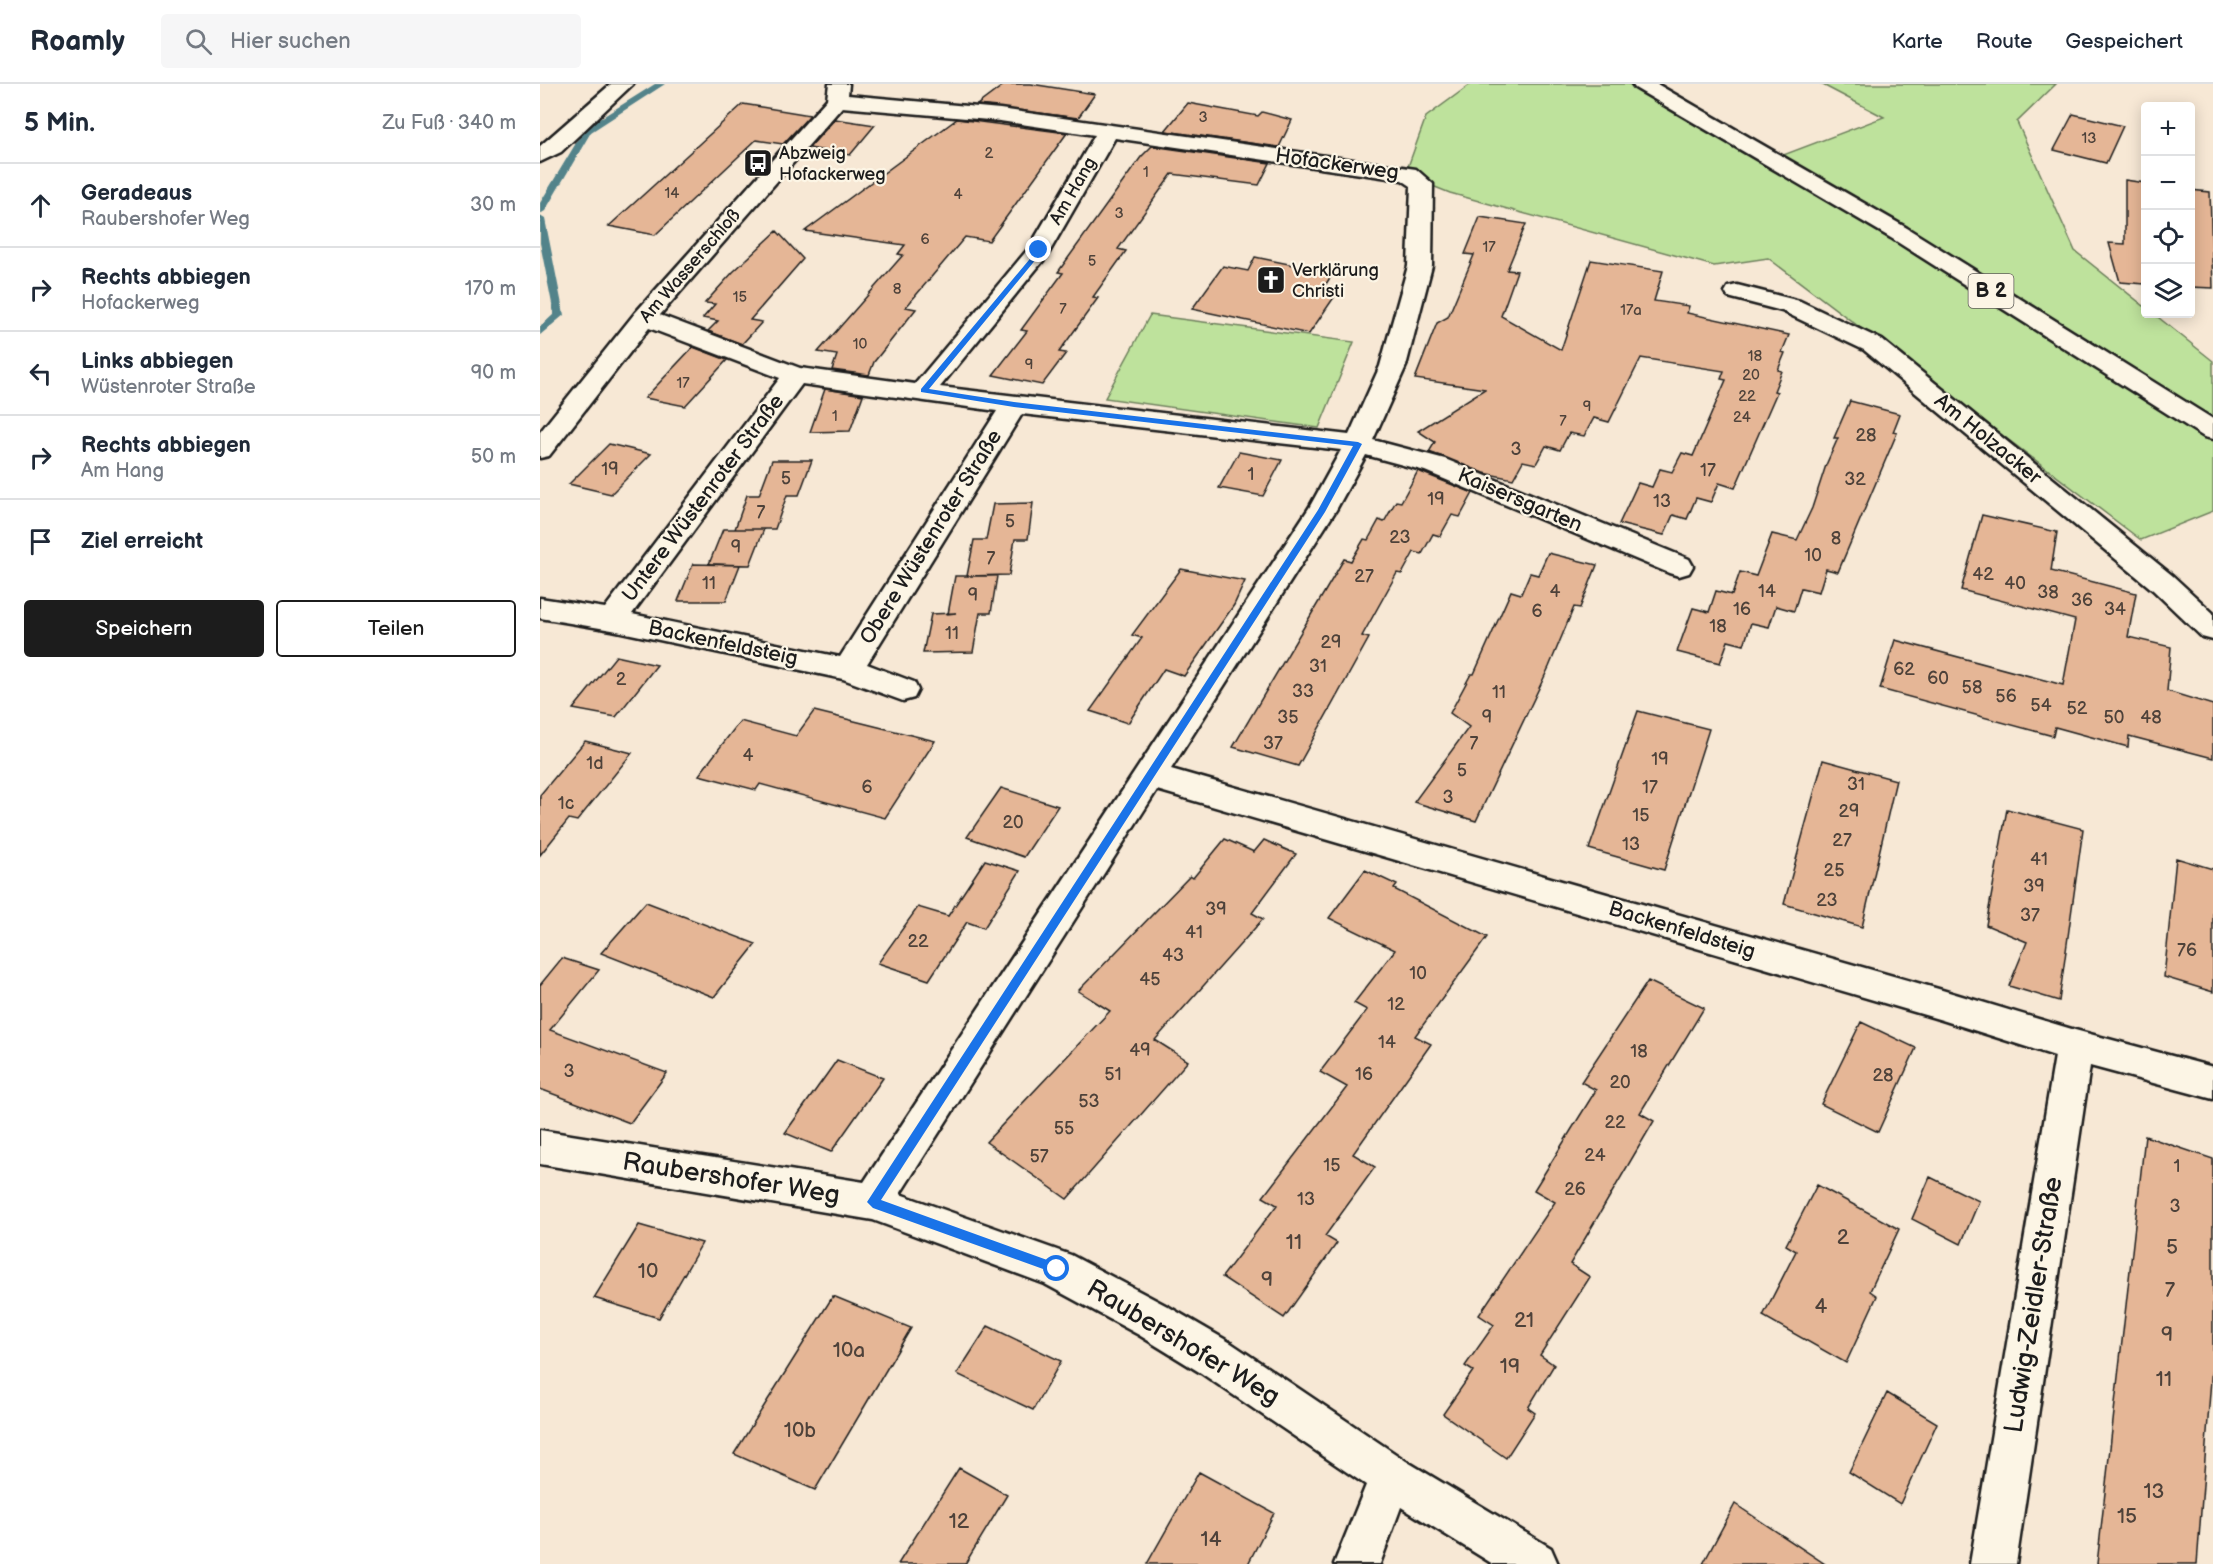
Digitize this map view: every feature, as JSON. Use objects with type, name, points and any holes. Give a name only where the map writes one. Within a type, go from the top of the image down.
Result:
[{"type":"street","points":[[540,156],[554,147],[623,84]]},
{"type":"street","name":"B 2","points":[[1642,84],[1899,233],[2213,431]]},
{"type":"street","name":"Hofackerweg","points":[[838,92],[1408,174],[1422,184],[1420,266],[1393,366],[1358,444],[1322,510],[873,1202]]},
{"type":"street","name":"Am Wasserschloß","points":[[540,450],[644,318],[838,92]]},
{"type":"street","name":"Am Hang","points":[[924,391],[1039,250],[1108,131]]},
{"type":"street","name":"Am Holzacker","points":[[1737,292],[1791,306],[1873,345],[2163,583],[2213,630]]},
{"type":"street","name":"Kaisersgarten","points":[[644,318],[795,375],[1014,405],[1358,444],[1436,465],[1679,566]]},
{"type":"street","name":"Untere Wüstenroter Straße","points":[[612,620],[795,375]]},
{"type":"street","name":"Obere Wüstenroter Straße","points":[[848,669],[1014,405]]},
{"type":"street","name":"Backenfeldsteig","points":[[540,608],[612,620],[848,669],[903,690]]},
{"type":"street","name":"Backenfeldsteig","points":[[1151,776],[2075,1046],[2213,1083]]},
{"type":"street","name":"Ludwig-Zeidler-Straße","points":[[1993,1564],[2075,1046]]},
{"type":"street","name":"Raubershofer Weg","points":[[540,1147],[873,1202],[1057,1269],[1154,1321],[1216,1358],[1391,1476],[1536,1564]]},
{"type":"street","points":[[1357,1564],[1391,1476]]},
{"type":"green space","points":[[1471,84],[1640,84],[1781,156],[1884,117],[1821,84],[2056,84],[2017,122],[2075,251],[2141,304],[2141,318],[2159,318],[2213,361],[2213,511],[2141,540],[1768,258],[1714,266],[1450,193],[1405,175],[1426,117]]},
{"type":"green space","points":[[1150,315],[1354,342],[1319,428],[1105,398]]},
{"type":"building","points":[[1005,84],[1031,84],[1095,94],[1078,118],[977,105]]},
{"type":"building","points":[[1188,103],[1258,116],[1262,112],[1292,120],[1279,147],[1165,131]]},
{"type":"building","points":[[743,104],[810,115],[783,144],[756,140],[655,235],[609,226]]},
{"type":"building","points":[[2073,114],[2123,126],[2106,163],[2054,150]]},
{"type":"building","points":[[835,119],[875,125],[850,155],[809,148]]},
{"type":"building","points":[[957,119],[1067,133],[989,241],[965,237],[906,307],[916,309],[874,362],[869,375],[832,370],[837,355],[818,352],[903,255],[898,254],[905,245],[805,231]]},
{"type":"building","points":[[1152,146],[1270,163],[1259,185],[1172,174],[1118,249],[1126,251],[1093,297],[1098,298],[1059,352],[1066,353],[1042,385],[993,375],[1027,331],[1021,330],[1063,273],[1058,272],[1141,157]]},
{"type":"building","points":[[2125,180],[2141,182],[2141,284],[2120,282],[2109,243],[2125,244]]},
{"type":"building","points":[[2195,190],[2210,192],[2213,288],[2195,287]]},
{"type":"building","points":[[1480,217],[1526,224],[1507,270],[1517,271],[1501,316],[1561,350],[1591,260],[1663,271],[1654,301],[1689,306],[1687,313],[1789,335],[1778,370],[1782,371],[1774,391],[1777,392],[1735,488],[1719,483],[1711,502],[1696,498],[1687,519],[1673,515],[1664,535],[1619,524],[1638,483],[1652,487],[1660,469],[1672,472],[1682,453],[1693,456],[1726,380],[1721,379],[1724,371],[1641,358],[1609,422],[1594,418],[1584,436],[1569,433],[1560,450],[1546,446],[1536,464],[1523,461],[1513,479],[1484,473],[1429,452],[1435,442],[1418,431],[1485,389],[1415,379],[1437,323],[1448,317],[1474,255],[1465,254]]},
{"type":"building","points":[[777,231],[803,259],[750,320],[762,322],[742,344],[708,331],[718,321],[703,318],[715,304],[705,303],[733,272]]},
{"type":"building","name":"Verklärung Christi","points":[[1255,257],[1333,273],[1324,287],[1339,290],[1309,334],[1192,309],[1223,266],[1248,271]]},
{"type":"building","points":[[693,347],[727,360],[685,406],[645,398]]},
{"type":"building","points":[[825,389],[863,395],[850,431],[810,432]]},
{"type":"building","points":[[1850,401],[1900,414],[1893,432],[1897,433],[1838,572],[1826,569],[1819,592],[1801,588],[1794,611],[1776,606],[1769,627],[1751,623],[1744,645],[1728,641],[1720,663],[1677,652],[1693,608],[1709,612],[1716,591],[1732,595],[1740,572],[1756,576],[1772,534],[1797,540],[1812,508],[1826,465],[1838,438],[1834,438]]},
{"type":"building","points":[[609,444],[651,454],[611,494],[569,484]]},
{"type":"building","points":[[1239,452],[1282,460],[1263,496],[1219,488]]},
{"type":"building","points":[[772,460],[812,460],[799,495],[787,495],[775,529],[735,529],[747,495],[759,495]]},
{"type":"building","points":[[1418,471],[1473,493],[1460,517],[1452,515],[1440,536],[1433,534],[1422,554],[1414,552],[1402,574],[1397,573],[1362,636],[1369,638],[1298,766],[1233,747],[1344,559],[1351,561],[1364,539],[1368,540],[1379,520],[1384,522],[1396,501],[1401,502]]},
{"type":"building","points":[[1033,503],[1028,539],[1015,539],[1009,575],[967,576],[974,540],[986,540],[993,504]]},
{"type":"building","points":[[1982,515],[2057,532],[2051,571],[2136,593],[2128,637],[2171,647],[2167,691],[2213,705],[2213,758],[2129,736],[2128,747],[2055,727],[2053,736],[1880,689],[1895,640],[2063,685],[2075,620],[1961,590]]},
{"type":"building","points":[[723,529],[764,529],[750,565],[709,564]]},
{"type":"building","points":[[1548,553],[1597,565],[1580,608],[1574,607],[1549,667],[1476,821],[1414,802],[1469,727],[1450,713],[1471,674],[1474,674],[1511,591],[1521,594],[1530,573],[1538,575]]},
{"type":"building","points":[[693,564],[740,565],[726,601],[678,601]]},
{"type":"building","points":[[1181,569],[1245,581],[1234,605],[1184,676],[1164,669],[1128,723],[1090,711],[1142,638],[1132,635]]},
{"type":"building","points":[[955,576],[997,576],[991,613],[980,613],[973,652],[923,653],[931,614],[948,613]]},
{"type":"building","points":[[616,656],[657,665],[616,717],[573,709]]},
{"type":"building","points":[[814,711],[935,741],[885,818],[760,784],[756,790],[699,775],[740,721],[796,736]]},
{"type":"building","points":[[1638,711],[1709,729],[1664,870],[1589,849]]},
{"type":"building","points":[[585,741],[632,753],[577,821],[569,819],[540,855],[540,795]]},
{"type":"building","points":[[1823,760],[1896,780],[1862,927],[1784,904]]},
{"type":"building","points":[[1001,788],[1058,806],[1024,857],[967,837]]},
{"type":"building","points":[[2007,809],[2083,829],[2059,1001],[2009,986],[2027,942],[1986,925]]},
{"type":"building","points":[[1225,839],[1254,852],[1264,840],[1296,854],[1252,913],[1263,919],[1155,1040],[1188,1061],[1067,1199],[986,1142],[1110,1011],[1078,991],[1190,876],[1193,878]]},
{"type":"building","points":[[2176,858],[2213,869],[2213,992],[2164,977]]},
{"type":"building","points":[[985,860],[1020,871],[984,928],[967,922],[929,980],[878,963],[918,907],[948,916]]},
{"type":"building","points":[[1365,870],[1397,885],[1394,889],[1487,937],[1415,1036],[1431,1044],[1353,1154],[1375,1167],[1325,1236],[1337,1243],[1284,1318],[1222,1277],[1277,1205],[1263,1197],[1347,1087],[1320,1072],[1367,1010],[1354,1003],[1395,950],[1329,918]]},
{"type":"building","points":[[646,902],[756,944],[714,997],[601,953]]},
{"type":"building","points":[[562,958],[599,970],[550,1030],[667,1073],[630,1123],[540,1089],[540,985]]},
{"type":"building","points":[[1648,981],[1704,1008],[1640,1113],[1654,1121],[1570,1264],[1590,1277],[1540,1355],[1554,1365],[1528,1408],[1535,1413],[1506,1458],[1443,1414],[1473,1371],[1465,1366],[1494,1325],[1479,1315],[1555,1202],[1534,1190],[1596,1090],[1581,1082]]},
{"type":"building","points":[[1861,1022],[1916,1048],[1878,1132],[1821,1104]]},
{"type":"building","points":[[837,1060],[883,1078],[831,1152],[785,1133]]},
{"type":"building","points":[[2145,1136],[2213,1159],[2213,1353],[2197,1564],[2097,1564]]},
{"type":"building","points":[[1930,1177],[1979,1201],[1961,1244],[1912,1219]]},
{"type":"building","points":[[1817,1185],[1899,1229],[1870,1291],[1877,1296],[1846,1363],[1763,1316],[1796,1251],[1786,1245]]},
{"type":"building","points":[[639,1225],[702,1243],[659,1318],[594,1298]]},
{"type":"building","points":[[833,1296],[911,1328],[815,1490],[734,1454]]},
{"type":"building","points":[[988,1326],[1061,1361],[1033,1410],[957,1374]]},
{"type":"building","points":[[1887,1393],[1937,1423],[1900,1504],[1849,1472]]},
{"type":"building","points":[[959,1468],[1007,1495],[965,1564],[898,1564]]},
{"type":"building","points":[[1199,1472],[1274,1513],[1248,1564],[1147,1564]]},
{"type":"building","points":[[1735,1504],[1825,1564],[1703,1564]]},
{"type":"waterway","points":[[540,211],[588,130],[661,84]]},
{"type":"waterway","points":[[540,219],[559,315],[540,332]]},
{"type":"place","name":"Abzweig Hofackerweg","points":[[758,163]]},
{"type":"place","name":"Verklärung Christi","points":[[1271,280]]},
{"type":"route","points":[[1039,250],[924,391],[1014,405],[1358,444],[1322,510],[873,1202],[1057,1269]]}]
